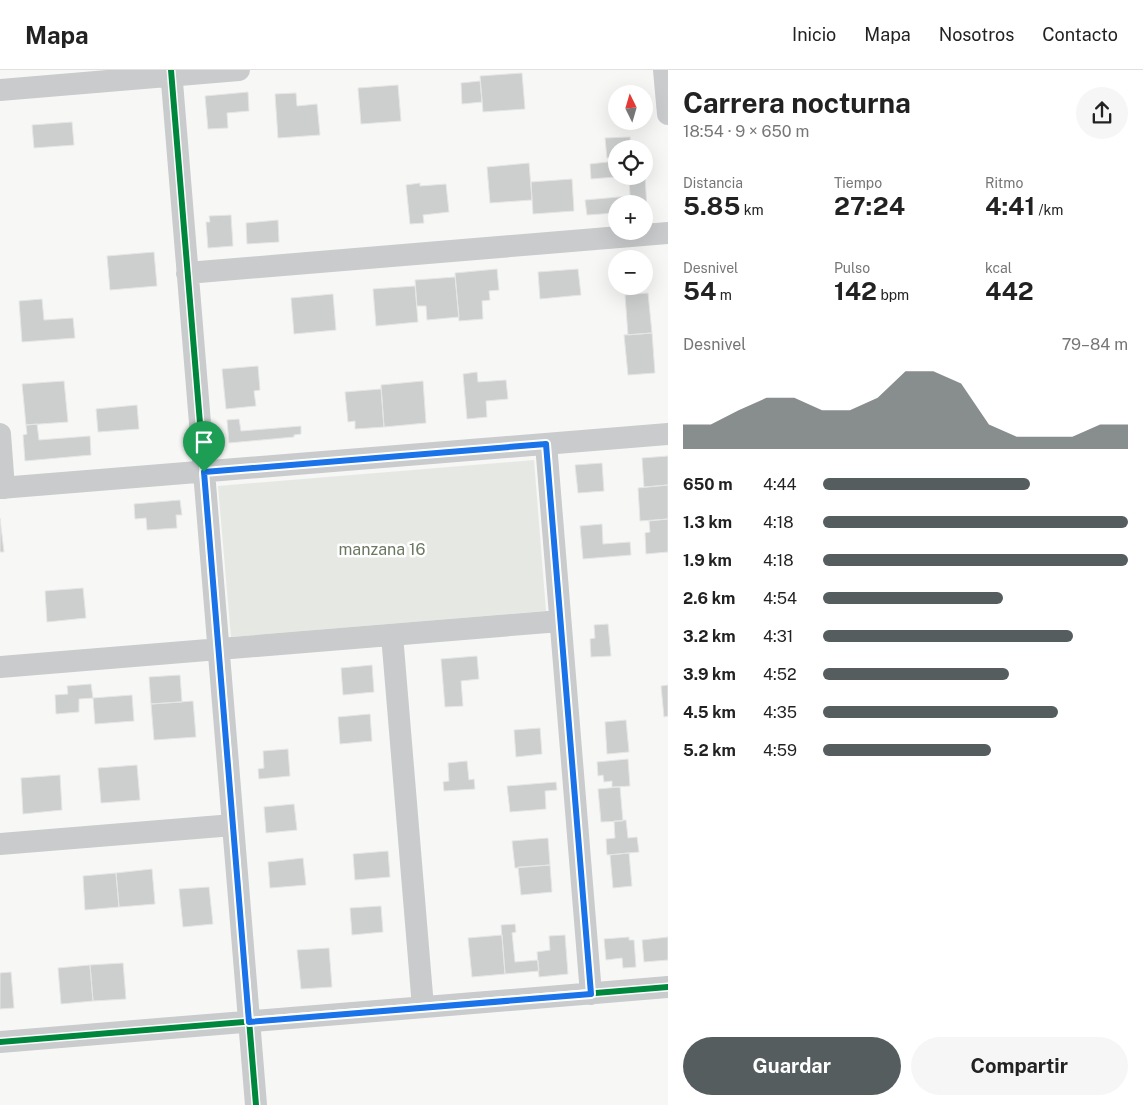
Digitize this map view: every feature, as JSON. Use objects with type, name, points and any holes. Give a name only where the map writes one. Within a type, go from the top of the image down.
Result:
[{"type":"street","points":[[0,90],[171,73],[239,70]]},
{"type":"street","points":[[664,70],[668,114]]},
{"type":"street","points":[[171,73],[256,1105]]},
{"type":"street","points":[[187,273],[668,233]]},
{"type":"street","points":[[0,434],[2,488],[668,434]]},
{"type":"street","points":[[546,444],[591,994]]},
{"type":"street","points":[[0,667],[560,621]]},
{"type":"street","points":[[392,635],[423,1008]]},
{"type":"street","points":[[0,844],[233,825]]},
{"type":"street","points":[[0,1042],[668,987]]},
{"type":"green space","name":"manzana 16","points":[[534,460],[546,611],[231,637],[218,486]]},
{"type":"building","points":[[522,73],[525,109],[483,112],[480,76]]},
{"type":"building","points":[[480,81],[482,102],[462,104],[461,83]]},
{"type":"building","points":[[398,85],[401,121],[361,124],[358,88]]},
{"type":"building","points":[[248,92],[249,111],[227,113],[228,128],[208,129],[205,96]]},
{"type":"building","points":[[296,93],[297,106],[317,104],[320,135],[278,138],[275,94]]},
{"type":"building","points":[[72,122],[74,145],[34,148],[32,125]]},
{"type":"building","points":[[630,137],[630,140],[608,140],[607,158],[605,138]]},
{"type":"building","points":[[608,162],[608,178],[591,179],[590,164]]},
{"type":"building","points":[[529,163],[532,200],[490,203],[487,167]]},
{"type":"building","points":[[572,179],[574,211],[533,214],[531,182]]},
{"type":"building","points":[[420,183],[420,186],[446,184],[449,212],[423,215],[424,223],[410,224],[406,185]]},
{"type":"building","points":[[629,185],[646,185],[646,195],[630,195]]},
{"type":"building","points":[[608,198],[608,214],[587,215],[585,200]]},
{"type":"building","points":[[231,215],[233,246],[208,248],[206,222],[210,222],[209,216]]},
{"type":"building","points":[[278,220],[279,242],[247,244],[246,223]]},
{"type":"building","points":[[154,252],[157,286],[110,290],[107,256]]},
{"type":"building","points":[[497,269],[499,290],[489,291],[490,300],[482,301],[483,319],[459,321],[455,273]]},
{"type":"building","points":[[578,269],[581,295],[540,299],[538,272]]},
{"type":"building","points":[[455,277],[459,317],[427,320],[426,306],[417,306],[415,280]]},
{"type":"building","points":[[415,286],[418,322],[376,326],[373,289]]},
{"type":"building","points":[[333,294],[336,330],[294,334],[291,298]]},
{"type":"building","points":[[625,295],[648,295],[652,333],[628,335]]},
{"type":"building","points":[[42,299],[44,320],[73,318],[75,338],[22,342],[19,301]]},
{"type":"building","points":[[652,333],[655,373],[628,375],[624,335]]},
{"type":"building","points":[[258,366],[260,390],[254,391],[256,406],[226,409],[222,369]]},
{"type":"building","points":[[477,372],[478,382],[506,380],[508,399],[486,401],[487,417],[467,419],[463,374]]},
{"type":"building","points":[[64,381],[68,422],[26,425],[22,384]]},
{"type":"building","points":[[423,381],[426,423],[384,427],[381,385]]},
{"type":"building","points":[[381,389],[384,427],[355,429],[355,421],[348,422],[345,392]]},
{"type":"building","points":[[137,405],[139,429],[98,432],[96,409]]},
{"type":"building","points":[[239,419],[241,431],[301,426],[301,434],[294,435],[294,437],[229,443],[227,420]]},
{"type":"building","points":[[37,424],[39,440],[90,436],[91,455],[25,461],[23,435],[27,434],[26,425]]},
{"type":"building","points":[[668,456],[668,485],[644,487],[642,458]]},
{"type":"building","points":[[602,463],[604,491],[578,493],[575,465]]},
{"type":"building","points":[[668,485],[668,519],[640,521],[638,488]]},
{"type":"building","points":[[180,500],[182,515],[176,515],[177,528],[147,530],[146,518],[135,519],[134,504]]},
{"type":"building","points":[[0,518],[4,552],[0,552]]},
{"type":"building","points":[[668,519],[668,552],[646,554],[645,533],[650,532],[649,521]]},
{"type":"building","points":[[602,524],[603,544],[630,542],[631,555],[583,559],[580,526]]},
{"type":"building","points":[[83,588],[86,618],[47,622],[45,591]]},
{"type":"building","points":[[608,624],[611,656],[591,657],[590,639],[595,638],[594,625]]},
{"type":"building","points":[[477,656],[479,679],[461,681],[463,706],[445,707],[441,659]]},
{"type":"building","points":[[372,665],[374,692],[343,695],[341,668]]},
{"type":"building","points":[[180,675],[182,702],[151,704],[149,677]]},
{"type":"building","points":[[91,684],[93,698],[79,699],[79,712],[56,714],[55,695],[68,694],[67,686]]},
{"type":"building","points":[[668,685],[668,716],[664,717],[661,686]]},
{"type":"building","points":[[132,695],[134,721],[95,724],[93,698]]},
{"type":"building","points":[[193,701],[196,737],[154,740],[151,704]]},
{"type":"building","points":[[370,714],[372,741],[340,744],[338,717]]},
{"type":"building","points":[[626,720],[629,752],[607,754],[605,722]]},
{"type":"building","points":[[540,728],[542,754],[516,757],[514,730]]},
{"type":"building","points":[[288,749],[290,776],[259,779],[258,769],[264,768],[263,751]]},
{"type":"building","points":[[628,759],[630,786],[612,787],[612,781],[604,782],[603,775],[598,776],[597,762]]},
{"type":"building","points":[[467,761],[469,780],[474,779],[475,789],[444,791],[443,782],[449,781],[448,763]]},
{"type":"building","points":[[137,765],[140,800],[101,803],[98,768]]},
{"type":"building","points":[[60,775],[62,810],[23,814],[21,778]]},
{"type":"building","points":[[556,782],[557,790],[545,791],[546,809],[510,812],[507,786]]},
{"type":"building","points":[[620,787],[623,821],[601,822],[598,789]]},
{"type":"building","points":[[294,804],[297,830],[266,833],[264,807]]},
{"type":"building","points":[[626,820],[628,838],[637,837],[639,852],[607,855],[606,839],[615,838],[614,821]]},
{"type":"building","points":[[548,838],[550,865],[515,868],[512,841]]},
{"type":"building","points":[[388,851],[390,877],[355,880],[353,854]]},
{"type":"building","points":[[629,853],[632,886],[613,888],[610,855]]},
{"type":"building","points":[[303,858],[306,885],[270,888],[268,862]]},
{"type":"building","points":[[550,865],[552,892],[521,895],[518,867]]},
{"type":"building","points":[[152,869],[155,904],[119,907],[116,873]]},
{"type":"building","points":[[116,873],[119,907],[85,910],[83,876]]},
{"type":"building","points":[[209,887],[213,924],[183,927],[179,889]]},
{"type":"building","points":[[381,906],[383,932],[352,935],[350,908]]},
{"type":"building","points":[[515,924],[516,932],[512,933],[515,962],[538,960],[539,971],[505,974],[501,925]]},
{"type":"building","points":[[502,935],[505,974],[472,977],[468,938]]},
{"type":"building","points":[[565,935],[568,974],[539,977],[537,952],[550,950],[549,936]]},
{"type":"building","points":[[629,937],[629,940],[634,940],[636,967],[623,968],[622,958],[606,960],[604,939]]},
{"type":"building","points":[[668,937],[668,960],[644,962],[642,940]]},
{"type":"building","points":[[329,948],[332,987],[301,989],[297,950]]},
{"type":"building","points":[[123,963],[126,999],[93,1001],[90,965]]},
{"type":"building","points":[[90,965],[93,1001],[61,1004],[58,968]]},
{"type":"building","points":[[11,972],[14,1008],[0,1009],[0,973]]},
{"type":"cycle path","points":[[171,70],[256,1105]]},
{"type":"cycle path","points":[[0,1042],[668,987]]},
{"type":"route","points":[[546,444],[591,994],[249,1022],[204,472],[546,444]]}]
